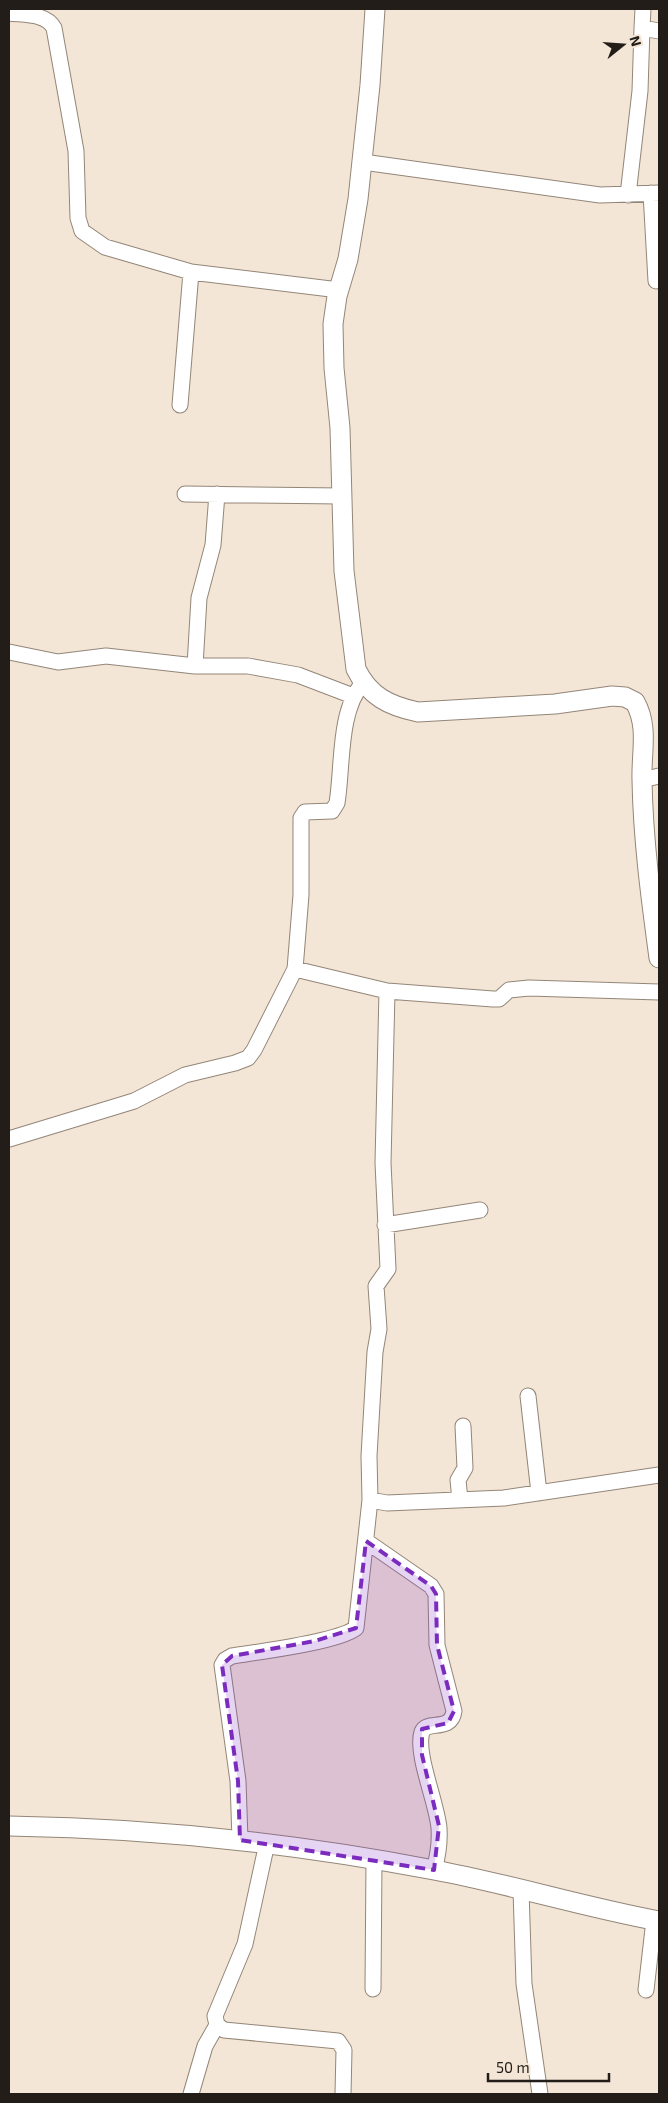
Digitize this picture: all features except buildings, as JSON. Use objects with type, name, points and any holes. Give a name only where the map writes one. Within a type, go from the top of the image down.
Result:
[{"type":"street","points":[[9,1139],[134,1101],[185,1075],[248,1058],[265,1030],[295,969],[301,894],[301,818],[305,812],[332,811],[337,803],[347,718],[358,690],[344,571],[333,324],[339,290],[348,259],[363,162],[375,9]]},
{"type":"street","points":[[628,195],[640,91],[643,9]]},
{"type":"street","points":[[9,13],[45,18],[50,21],[54,28],[76,151],[78,218],[82,231],[105,247],[191,272],[339,290]]},
{"type":"street","points":[[642,28],[659,31]]},
{"type":"street","points":[[363,162],[600,195],[655,193],[656,280]]},
{"type":"street","points":[[180,405],[191,272]]},
{"type":"street","points":[[184,494],[342,496]]},
{"type":"street","points":[[194,666],[200,598],[215,532],[217,494]]},
{"type":"street","points":[[9,652],[58,662],[106,656],[194,666],[248,666],[273,669],[358,690],[399,708],[418,712],[625,697],[635,702],[644,724],[650,778],[649,884],[659,958]]},
{"type":"street","points":[[295,969],[387,991],[499,999],[509,990],[529,988],[659,992]]},
{"type":"street","points":[[240,1840],[238,1781],[222,1665],[225,1660],[232,1656],[315,1641],[350,1632],[356,1628],[370,1500],[369,1456],[375,1352],[380,1330],[376,1286],[388,1269],[383,1164],[387,991]]},
{"type":"street","points":[[385,1225],[480,1210]]},
{"type":"street","points":[[528,1396],[539,1493]]},
{"type":"street","points":[[460,1500],[458,1480],[465,1468],[463,1426]]},
{"type":"street","points":[[370,1500],[376,1503],[504,1498],[659,1475]]},
{"type":"street","points":[[366,1541],[431,1586],[436,1594],[436,1644],[454,1710],[452,1719],[448,1722],[426,1728],[422,1732],[422,1754],[439,1826],[439,1846],[434,1870]]},
{"type":"street","points":[[9,1826],[66,1827],[267,1842],[434,1870],[657,1921],[646,1990]]},
{"type":"street","points":[[267,1842],[245,1944],[218,2005],[215,2016],[217,2025],[224,2030],[338,2040],[344,2050],[343,2094]]},
{"type":"street","points":[[373,1989],[374,1859]]},
{"type":"street","points":[[521,1890],[524,1984],[540,2094]]},
{"type":"street","points":[[191,2094],[205,2046],[217,2025]]},
{"type":"highlighted area","points":[[366,1541],[431,1586],[436,1594],[437,1645],[454,1711],[448,1723],[422,1729],[422,1755],[439,1826],[434,1870],[240,1840],[238,1781],[222,1665],[232,1656],[315,1641],[356,1628]]}]
